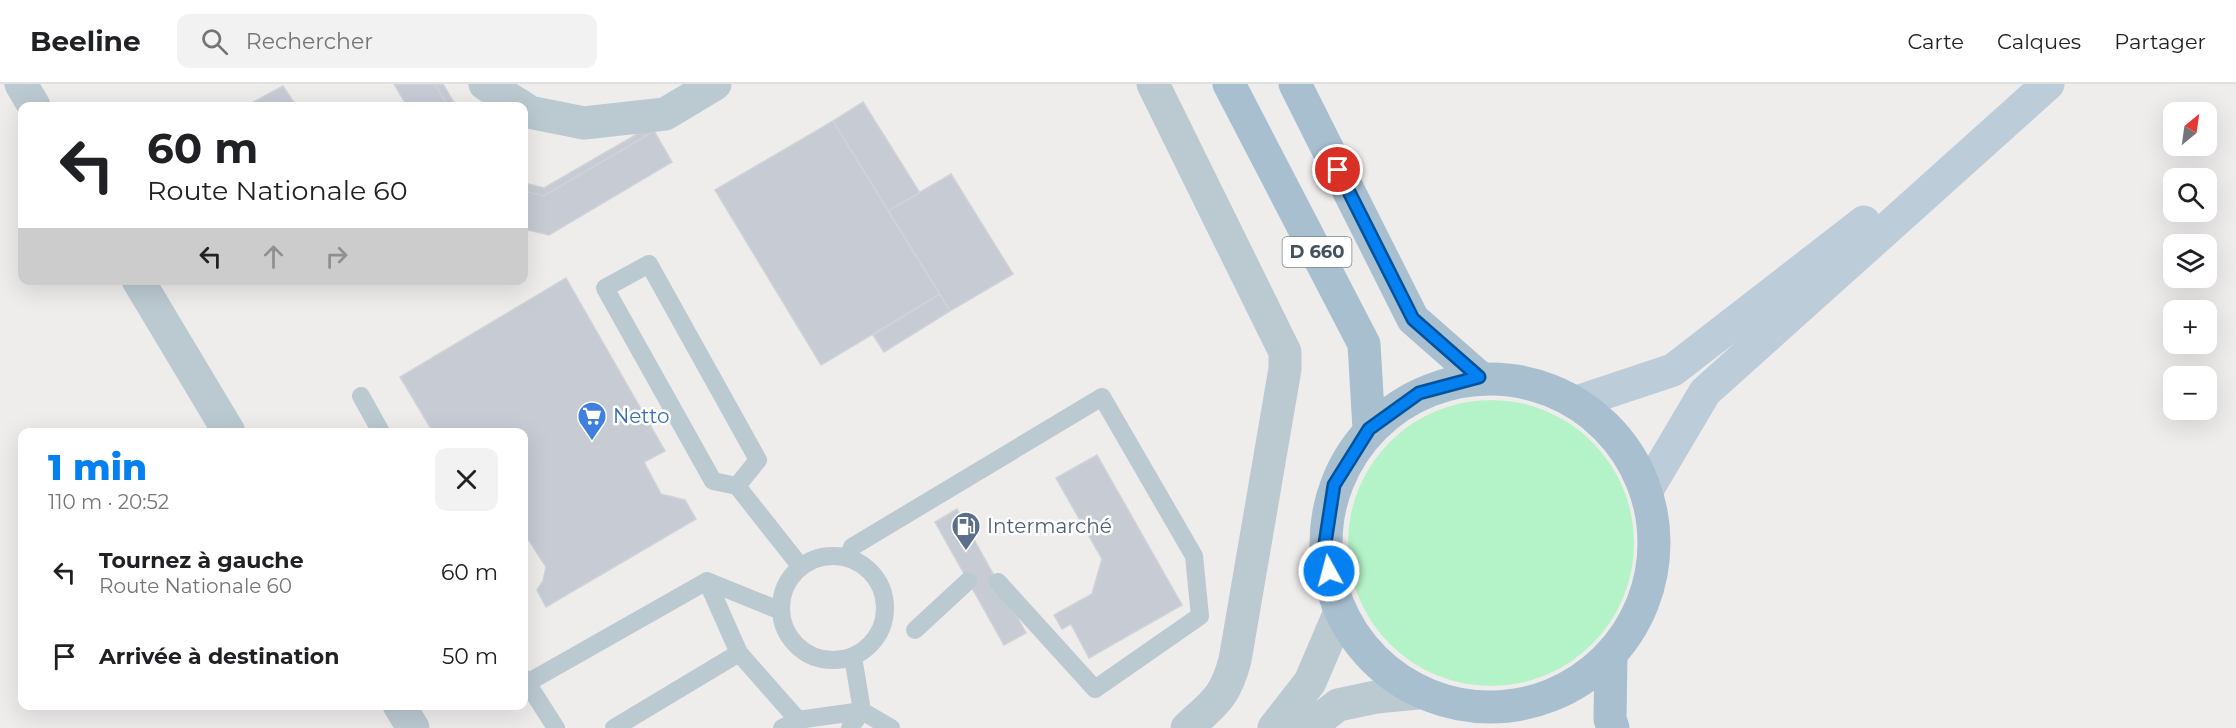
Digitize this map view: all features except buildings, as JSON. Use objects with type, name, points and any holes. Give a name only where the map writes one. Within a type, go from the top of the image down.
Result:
[{"type":"main road","name":"D 660","points":[[1229,84],[1364,344],[1369,429]]},
{"type":"main road","name":"D 660","points":[[1295,84],[1413,319],[1479,377]]},
{"type":"main road","points":[[1479,377],[1530,382],[1577,402],[1620,440],[1647,490],[1656,549],[1643,607],[1611,657],[1560,694],[1506,718],[1457,706],[1418,693],[1372,660],[1339,614],[1324,550],[1334,485],[1369,429],[1419,393],[1479,377]]},
{"type":"main road","points":[[1611,657],[1610,719],[1613,728]]},
{"type":"street","points":[[21,84],[32,102]]},
{"type":"street","points":[[485,84],[514,102]]},
{"type":"street","points":[[528,111],[584,123],[665,114],[715,84]]},
{"type":"street","points":[[1153,84],[1285,352],[1285,369],[1230,679],[1220,698],[1186,728]]},
{"type":"street","points":[[1577,402],[1673,370],[2046,84]]},
{"type":"street","points":[[1647,490],[1705,392],[2046,84]]},
{"type":"street","points":[[141,285],[227,428]]},
{"type":"street","points":[[1274,728],[1310,682],[1339,614]]},
{"type":"street","points":[[1308,728],[1338,705],[1418,693]]},
{"type":"street","points":[[402,710],[413,728]]},
{"type":"lane","points":[[737,486],[758,460],[649,264],[605,288],[713,481],[737,486],[801,567]]},
{"type":"lane","points":[[361,396],[379,428]]},
{"type":"lane","points":[[848,558],[852,547],[1102,397],[1194,556],[1200,616],[1095,688],[998,582]]},
{"type":"lane","points":[[823,557],[848,558],[866,567],[878,582],[885,600],[884,620],[873,642],[853,657],[829,660],[805,653],[788,635],[781,611],[785,586],[801,567],[823,557]]},
{"type":"lane","points":[[707,581],[781,611]]},
{"type":"lane","points":[[707,581],[739,652],[798,720]]},
{"type":"lane","points":[[528,678],[707,581]]},
{"type":"lane","points":[[915,630],[968,581]]},
{"type":"lane","points":[[614,728],[739,652]]},
{"type":"lane","points":[[850,728],[862,711],[853,657]]},
{"type":"lane","points":[[528,685],[556,728]]},
{"type":"lane","points":[[782,728],[798,720],[862,711],[891,728]]},
{"type":"green space","points":[[1477,400],[1505,400],[1533,406],[1559,417],[1582,432],[1602,452],[1617,475],[1628,501],[1634,529],[1632,571],[1617,611],[1602,634],[1582,654],[1559,669],[1533,680],[1505,686],[1477,686],[1449,680],[1423,669],[1400,654],[1380,634],[1365,611],[1354,585],[1348,557],[1348,529],[1354,501],[1365,475],[1380,452],[1400,432],[1423,417],[1449,406]]},
{"type":"place","name":"Netto","points":[[592,442]]},
{"type":"place","name":"Intermarché","points":[[966,552]]},
{"type":"route","points":[[1329,571],[1324,550],[1334,485],[1369,429],[1419,393],[1479,377],[1413,319],[1338,170]]}]
